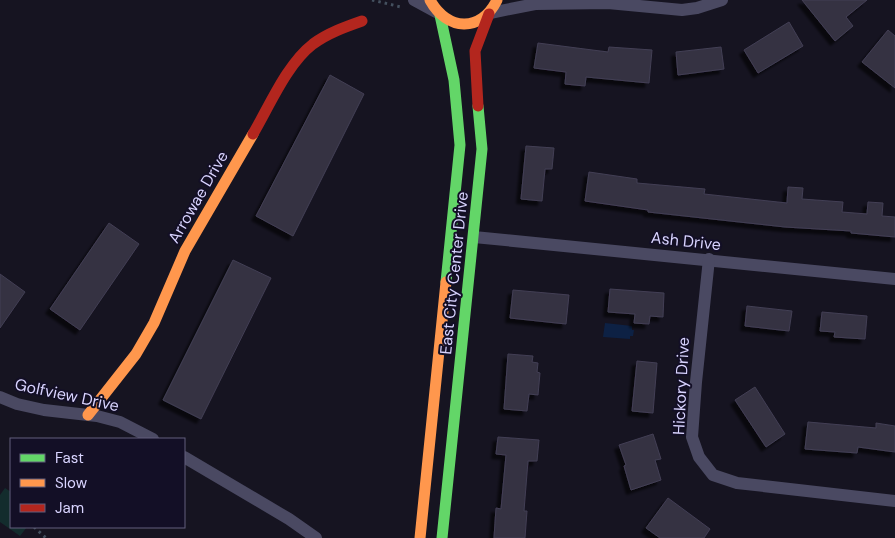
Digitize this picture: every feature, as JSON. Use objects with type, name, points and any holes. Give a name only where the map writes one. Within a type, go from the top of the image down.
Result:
[{"type":"street","points":[[414,0],[447,20],[465,24],[482,19],[489,13],[535,4],[603,1],[682,10],[697,8],[722,0]]},
{"type":"street","name":"East City Center Drive","points":[[420,538],[459,154],[459,122],[454,78],[439,14],[430,0]]},
{"type":"street","name":"East City Center Drive","points":[[442,538],[482,149],[475,51],[489,13],[497,0]]},
{"type":"street","name":"Arrowae Drive","points":[[88,415],[136,354],[154,323],[185,251],[286,77],[301,56],[318,41],[334,32],[362,21]]},
{"type":"street","name":"Ash Drive","points":[[474,237],[895,279]]},
{"type":"street","name":"Hickory Drive","points":[[708,259],[692,437],[699,457],[713,475],[737,482],[895,501]]},
{"type":"street","name":"Golfview Drive","points":[[0,397],[17,404],[44,410],[97,416],[120,422],[151,438]]},
{"type":"street","points":[[185,458],[289,519],[316,538]]},
{"type":"path","points":[[372,0],[396,5]]},
{"type":"path","points":[[35,528],[46,538]]},
{"type":"green space","points":[[5,488],[10,491],[10,528],[26,528],[20,536],[0,522],[0,495]]},
{"type":"water","points":[[605,323],[632,326],[632,330],[634,330],[633,336],[630,336],[630,339],[603,337]]},
{"type":"building","points":[[802,0],[867,0],[846,17],[853,26],[835,41]]},
{"type":"building","points":[[789,22],[803,46],[758,73],[744,50]]},
{"type":"building","points":[[888,30],[895,36],[895,88],[862,62]]},
{"type":"building","points":[[538,43],[608,52],[609,47],[652,50],[649,83],[586,77],[585,86],[565,84],[566,72],[534,68]]},
{"type":"building","points":[[721,47],[724,69],[678,75],[676,52]]},
{"type":"building","points":[[330,75],[364,94],[293,236],[256,216]]},
{"type":"building","points":[[526,146],[554,148],[552,169],[545,169],[542,201],[521,199]]},
{"type":"building","points":[[589,172],[637,179],[637,183],[705,189],[704,194],[787,203],[788,187],[803,188],[802,199],[843,202],[842,212],[867,214],[868,202],[883,203],[882,216],[895,217],[895,237],[851,233],[851,231],[785,227],[648,212],[648,210],[585,201]]},
{"type":"building","points":[[109,223],[139,244],[80,330],[50,309]]},
{"type":"building","points":[[233,260],[271,278],[201,419],[163,400]]},
{"type":"building","points":[[0,274],[25,292],[0,328]]},
{"type":"building","points":[[610,289],[664,293],[663,317],[650,316],[649,324],[634,323],[635,314],[608,312]]},
{"type":"building","points":[[513,290],[569,295],[566,324],[510,318]]},
{"type":"building","points":[[747,306],[792,311],[789,331],[745,326]]},
{"type":"building","points":[[822,312],[867,316],[865,339],[834,337],[835,332],[820,331]]},
{"type":"building","points":[[508,354],[533,356],[532,362],[538,363],[537,372],[540,373],[538,395],[529,394],[527,411],[504,409]]},
{"type":"building","points":[[637,361],[657,363],[653,413],[632,411]]},
{"type":"building","points":[[755,387],[785,434],[766,447],[735,400]]},
{"type":"building","points":[[808,422],[876,428],[876,423],[895,426],[895,452],[858,447],[857,453],[805,449]]},
{"type":"building","points":[[653,434],[661,459],[655,460],[661,480],[631,490],[624,466],[626,465],[619,445]]},
{"type":"building","points":[[498,437],[539,440],[537,461],[528,461],[524,511],[527,511],[525,538],[494,538],[496,508],[501,509],[506,455],[496,454]]},
{"type":"building","points":[[668,498],[710,529],[704,538],[660,538],[646,528]]},
{"type":"traffic: fast","points":[[440,15],[454,80],[460,145],[446,282]]},
{"type":"traffic: fast","points":[[442,538],[482,149],[478,106]]},
{"type":"traffic: slow","points":[[430,0],[445,18],[464,24],[473,23],[482,18],[490,11],[497,0]]},
{"type":"traffic: slow","points":[[88,415],[136,354],[154,323],[185,251],[253,134]]},
{"type":"traffic: slow","points":[[420,538],[446,282]]},
{"type":"traffic: jam","points":[[478,106],[475,51],[489,14]]},
{"type":"traffic: jam","points":[[253,134],[287,74],[304,52],[325,37],[362,21]]}]
